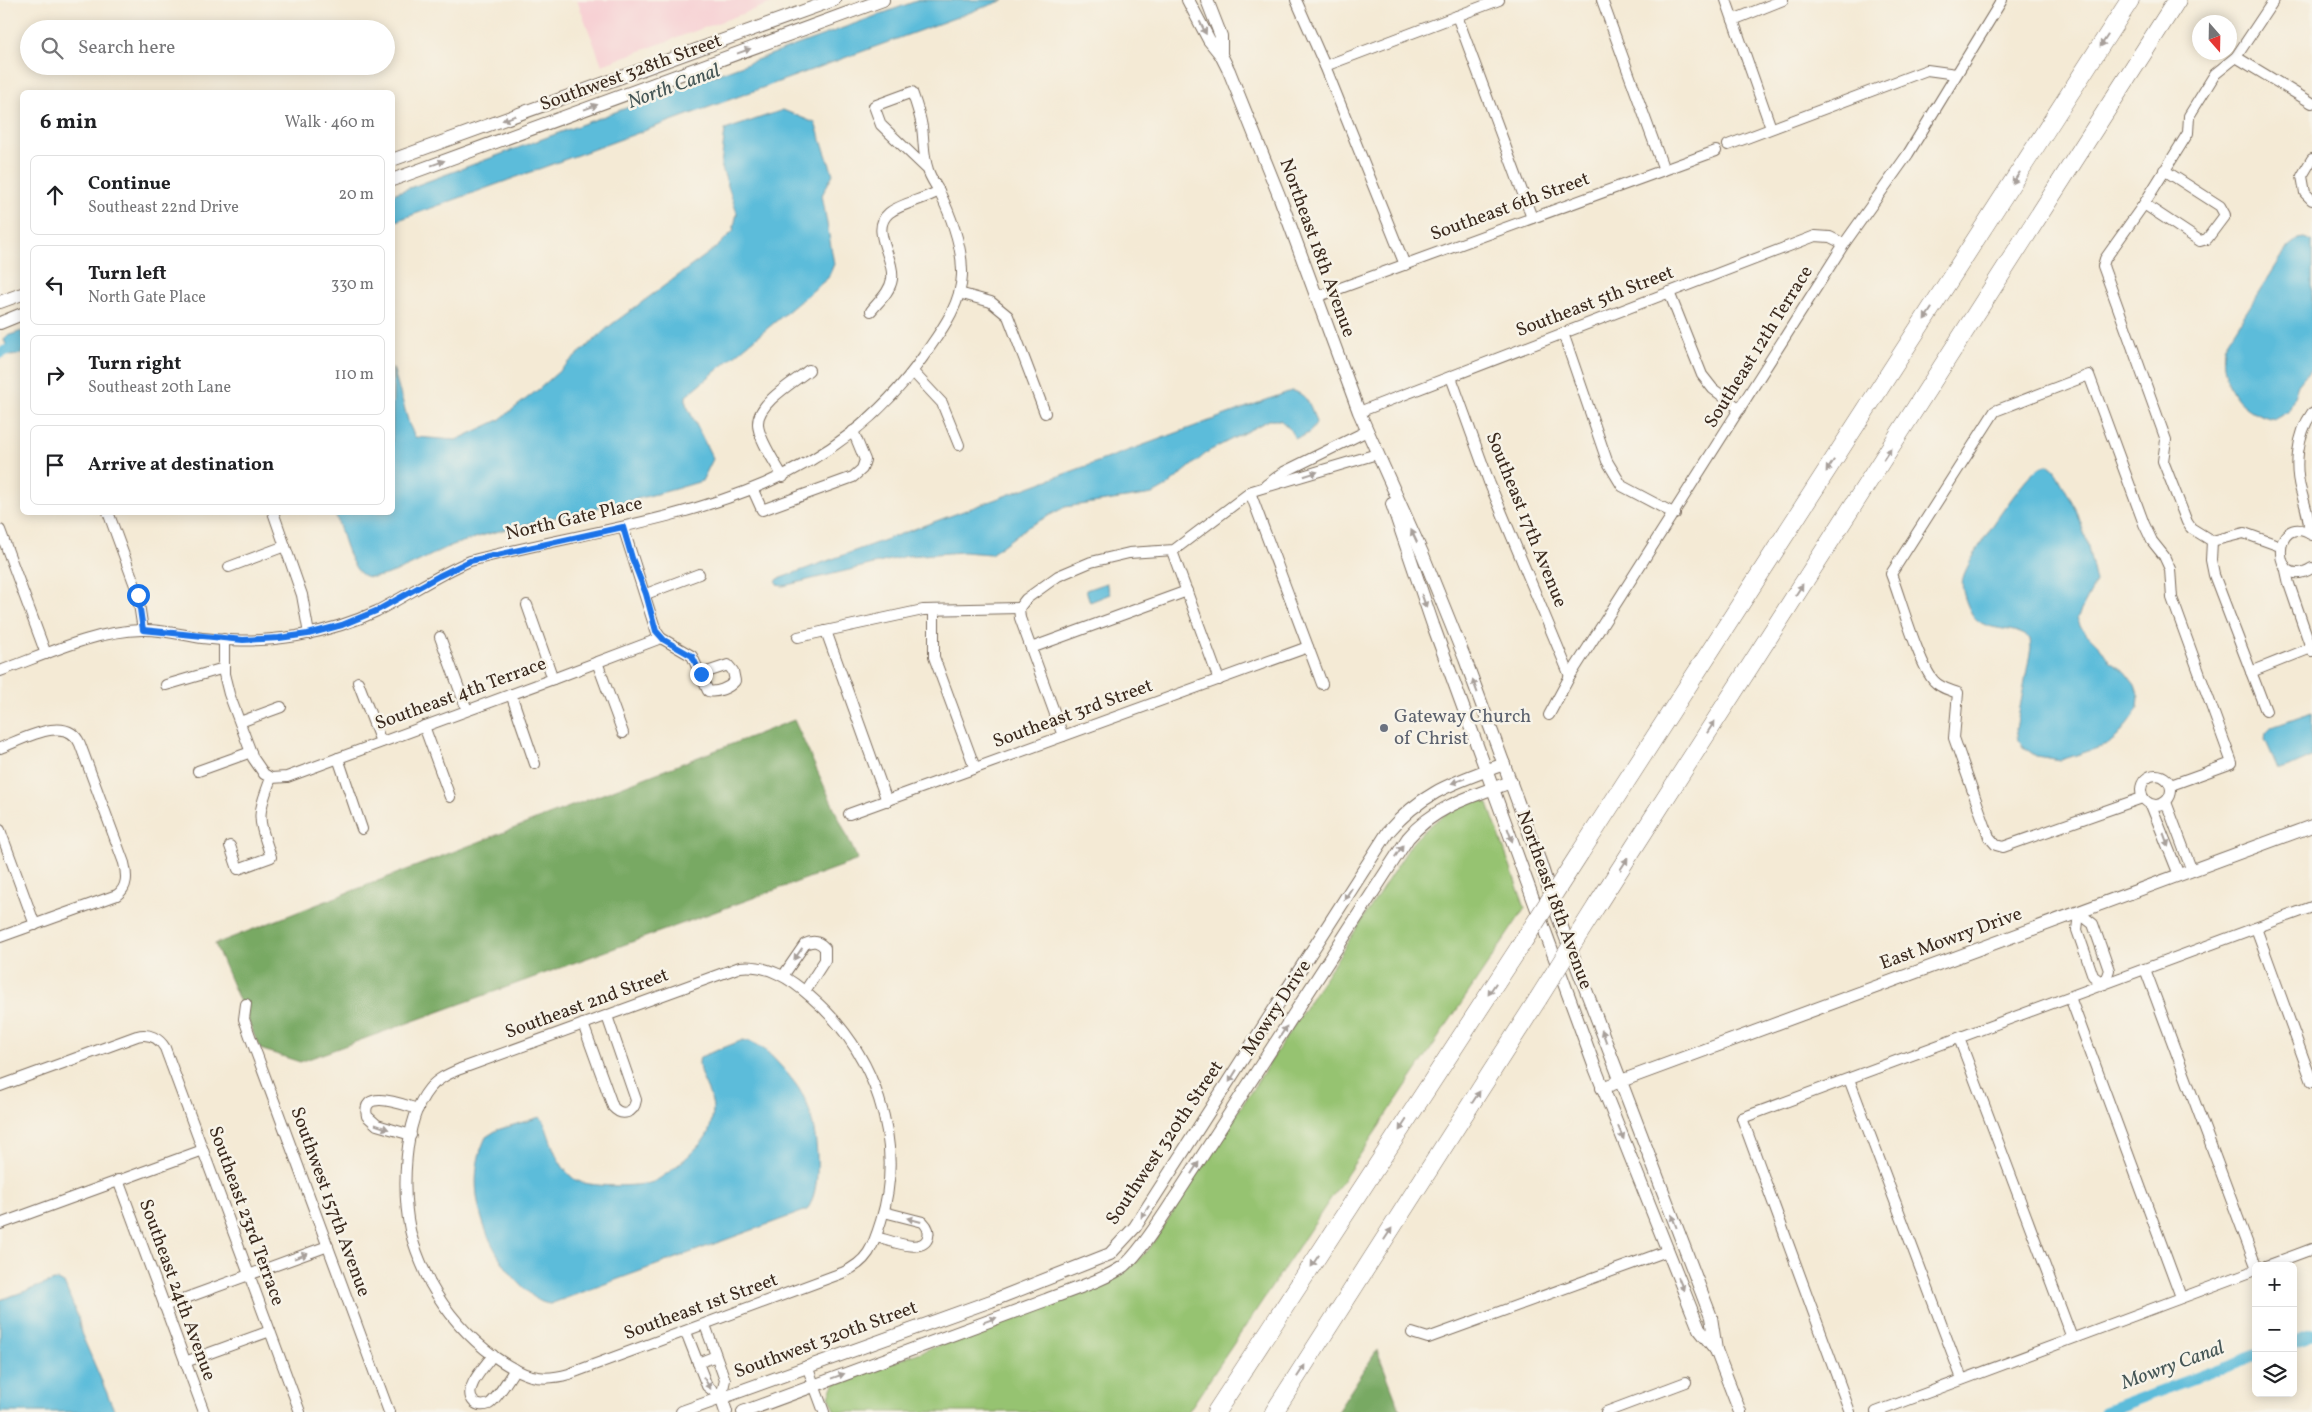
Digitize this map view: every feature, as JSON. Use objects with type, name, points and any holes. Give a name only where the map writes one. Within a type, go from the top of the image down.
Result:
[{"type":"highway","points":[[1216,1412],[1519,948],[2130,0]]},
{"type":"highway","points":[[1274,1412],[2177,0]]},
{"type":"street","name":"Southwest 328th Street","points":[[395,159],[834,0]]},
{"type":"street","points":[[845,14],[848,0]]},
{"type":"street","name":"Southwest 328th Street","points":[[395,179],[883,0]]},
{"type":"street","name":"Northeast 18th Avenue","points":[[1188,0],[1209,40],[1221,55],[1270,173],[1359,412],[1445,606],[1511,782],[1558,917],[1711,1317],[1716,1350],[1740,1412]]},
{"type":"street","name":"Northeast 18th Avenue","points":[[1207,0],[1221,36],[1221,55]]},
{"type":"street","points":[[1296,0],[1325,66],[1405,264]]},
{"type":"street","points":[[1325,66],[1499,0]]},
{"type":"street","points":[[1602,0],[1664,170]]},
{"type":"street","points":[[1726,0],[1771,128]]},
{"type":"street","points":[[1733,20],[1783,0]]},
{"type":"street","name":"Southeast 12th Terrace","points":[[1549,715],[1570,676],[1675,514],[1844,244],[1908,154],[2002,0]]},
{"type":"street","points":[[2237,56],[2274,0]]},
{"type":"street","points":[[1457,16],[1532,218]]},
{"type":"street","points":[[2237,58],[2312,103]]},
{"type":"street","points":[[2232,60],[2215,74],[2189,116],[2188,133],[2144,204],[2105,259],[2103,266],[2166,440],[2163,461],[2187,522],[2191,528],[2212,541],[2244,533],[2280,546]]},
{"type":"street","points":[[1728,145],[1927,70],[1956,74]]},
{"type":"street","points":[[912,92],[921,120],[927,169],[881,126],[874,106],[912,92]]},
{"type":"street","name":"Southeast 6th Street","points":[[1316,297],[1716,150]]},
{"type":"street","points":[[2312,159],[2302,176],[2305,193],[2312,200]]},
{"type":"street","name":"North Gate Place","points":[[0,671],[96,637],[143,630],[224,640],[260,640],[308,634],[342,625],[376,611],[470,561],[703,507],[753,490],[805,465],[853,431],[891,398],[913,372],[946,323],[959,293],[962,275],[960,251],[954,229],[939,191],[927,169]]},
{"type":"street","points":[[2144,204],[2200,241],[2207,239],[2224,214],[2220,206],[2164,170]]},
{"type":"street","points":[[871,311],[888,291],[892,277],[891,262],[882,236],[884,219],[892,211],[939,191]]},
{"type":"street","name":"Southeast 5th Street","points":[[1359,412],[1815,236],[1830,237],[1844,244]]},
{"type":"street","points":[[1669,292],[1702,375],[1713,389],[1740,409]]},
{"type":"street","points":[[959,293],[991,302],[1008,316],[1045,413]]},
{"type":"street","points":[[0,302],[20,295]]},
{"type":"street","points":[[0,323],[20,315]]},
{"type":"street","points":[[1563,333],[1608,461],[1622,486],[1675,514]]},
{"type":"street","points":[[782,477],[761,435],[758,424],[759,418],[768,403],[810,370]]},
{"type":"street","points":[[913,372],[942,403],[959,445]]},
{"type":"street","points":[[2142,798],[2002,847],[1996,845],[1989,837],[1954,738],[1958,693],[1934,682],[1925,666],[1891,574],[1995,411],[2089,375],[2144,524],[2152,541],[2164,556],[2170,569],[2172,598],[2232,763],[2171,785]]},
{"type":"street","name":"Southeast 17th Avenue","points":[[1451,377],[1490,482],[1570,676]]},
{"type":"street","points":[[2251,672],[2311,650],[2289,584],[2285,566],[2281,560],[2280,546],[2288,535],[2302,531],[2310,534],[2310,522],[2300,490],[2298,460],[2307,420],[2312,413]]},
{"type":"street","points":[[753,490],[762,510],[853,477],[862,469],[865,460],[853,431]]},
{"type":"street","points":[[1264,487],[1284,472],[1367,431]]},
{"type":"street","points":[[1063,736],[1020,618],[1019,608],[1026,599],[1058,576],[1091,562],[1129,553],[1172,551],[1250,492],[1377,454]]},
{"type":"street","name":"Northeast 18th Avenue","points":[[1377,454],[1415,574],[1602,1088],[1699,1329],[1716,1350]]},
{"type":"street","points":[[1250,492],[1322,684]]},
{"type":"street","points":[[109,515],[137,591],[143,630]]},
{"type":"street","points":[[274,515],[302,595],[308,634]]},
{"type":"street","points":[[623,527],[632,558],[646,594],[654,627],[661,638],[690,653],[701,674]]},
{"type":"street","points":[[0,530],[46,654]]},
{"type":"street","points":[[2212,541],[2211,560],[2214,574],[2266,711]]},
{"type":"street","points":[[229,567],[285,546]]},
{"type":"street","points":[[1172,551],[1219,680]]},
{"type":"street","points":[[2285,566],[2297,572],[2312,568]]},
{"type":"street","points":[[646,594],[699,574]]},
{"type":"street","points":[[1031,648],[1187,591]]},
{"type":"street","points":[[527,605],[554,679]]},
{"type":"street","points":[[798,637],[914,612],[1019,608]]},
{"type":"street","points":[[934,610],[934,657],[975,768]]},
{"type":"street","points":[[826,632],[887,801]]},
{"type":"street","points":[[440,637],[467,710]]},
{"type":"street","name":"Southeast 4th Terrace","points":[[271,778],[287,777],[661,638]]},
{"type":"street","points":[[224,640],[224,668],[227,688],[258,768],[271,778],[262,800],[259,816],[271,857],[238,869],[230,846]]},
{"type":"street","name":"Southeast 3rd Street","points":[[850,814],[1308,647]]},
{"type":"street","points":[[597,662],[623,733]]},
{"type":"street","points":[[166,685],[224,668]]},
{"type":"street","points":[[358,682],[381,742]]},
{"type":"street","points":[[511,694],[535,764]]},
{"type":"street","points":[[240,722],[281,707]]},
{"type":"street","points":[[424,726],[450,797]]},
{"type":"street","points":[[0,748],[54,729],[69,730],[80,744],[124,863],[126,876],[125,884],[117,895],[0,937]]},
{"type":"street","points":[[198,771],[251,752]]},
{"type":"street","points":[[338,758],[362,829]]},
{"type":"street","name":"Southwest 320th Street","points":[[682,1412],[991,1301],[1110,1254],[1135,1227],[1388,832],[1405,813],[1434,792],[1504,764]]},
{"type":"street","points":[[2151,805],[2166,802],[2171,794],[2171,785],[2164,777],[2155,774],[2142,783],[2140,788],[2142,798],[2151,805],[2179,876]]},
{"type":"street","name":"Mowry Drive","points":[[1094,1281],[1124,1266],[1150,1235],[1408,838],[1424,821],[1441,810],[1511,782]]},
{"type":"street","points":[[2166,802],[2192,871]]},
{"type":"street","name":"East Mowry Drive","points":[[1602,1088],[2312,826]]},
{"type":"street","points":[[0,830],[34,925]]},
{"type":"street","points":[[1850,1412],[1742,1118],[2312,907]]},
{"type":"street","points":[[2079,912],[2093,924],[2101,945],[2109,970],[2104,984]]},
{"type":"street","points":[[2079,912],[2076,930],[2093,976],[2104,984]]},
{"type":"street","points":[[2256,928],[2312,1082]]},
{"type":"street","points":[[783,976],[804,944],[816,941],[821,944],[825,948],[825,960],[804,991]]},
{"type":"street","points":[[2084,952],[2101,945]]},
{"type":"street","name":"Southeast 2nd Street","points":[[493,1355],[451,1315],[431,1285],[418,1256],[410,1228],[406,1198],[407,1164],[414,1120],[427,1091],[443,1077],[740,967],[758,967],[783,976],[804,991]]},
{"type":"street","points":[[2145,969],[2254,1262]]},
{"type":"street","name":"Southeast 1st Street","points":[[493,1355],[510,1366],[540,1379],[559,1377],[705,1325],[854,1268],[865,1258],[876,1237],[883,1215],[888,1186],[889,1148],[884,1114],[874,1082],[858,1051],[830,1014],[804,991]]},
{"type":"street","points":[[2070,997],[2181,1297]]},
{"type":"street","name":"Southwest 157th Avenue","points":[[246,1004],[244,1019],[389,1412]]},
{"type":"street","points":[[583,1024],[613,1107],[616,1111],[627,1113],[632,1110],[636,1100],[607,1016]]},
{"type":"street","name":"Southeast 23rd Terrace","points":[[0,1086],[137,1036],[153,1036],[160,1041],[165,1048],[300,1412]]},
{"type":"street","points":[[1959,1038],[2072,1338]]},
{"type":"street","points":[[1849,1079],[1962,1378]]},
{"type":"street","points":[[411,1134],[374,1124],[368,1116],[367,1107],[378,1099],[418,1109]]},
{"type":"street","points":[[0,1224],[203,1150]]},
{"type":"street","name":"Southeast 24th Avenue","points":[[118,1180],[204,1412]]},
{"type":"street","points":[[876,1237],[914,1247],[925,1243],[928,1238],[927,1226],[923,1222],[883,1215]]},
{"type":"street","points":[[164,1306],[328,1246]]},
{"type":"street","points":[[2277,1262],[2312,1249]]},
{"type":"street","points":[[1412,1333],[1428,1338],[1667,1251]]},
{"type":"street","points":[[1876,1412],[2252,1270]]},
{"type":"street","name":"Southwest 320th Street","points":[[743,1412],[1094,1281]]},
{"type":"street","points":[[705,1325],[725,1380],[721,1397],[726,1412]]},
{"type":"street","points":[[185,1362],[270,1331]]},
{"type":"street","points":[[686,1332],[706,1386],[721,1397]]},
{"type":"street","points":[[493,1355],[470,1389],[474,1402],[483,1406],[491,1403],[510,1366]]},
{"type":"street","points":[[698,1362],[716,1356]]},
{"type":"street","points":[[807,1366],[824,1412]]},
{"type":"street","points":[[1606,1412],[1631,1408],[1686,1382]]},
{"type":"shaded area","points":[[577,0],[780,0],[602,65]]},
{"type":"green space","points":[[794,720],[858,860],[300,1062],[260,1049],[215,944]]},
{"type":"green space","points":[[1480,800],[1488,804],[1525,908],[1188,1412],[836,1412],[829,1396],[834,1384],[1103,1285],[1122,1275],[1149,1249],[1412,843],[1452,810]]},
{"type":"green space","points":[[1377,1350],[1401,1412],[1337,1412]]},
{"type":"water","name":"North Canal","points":[[919,0],[1004,0],[395,221],[395,193]]},
{"type":"water","points":[[783,110],[815,123],[833,174],[822,195],[834,264],[828,278],[686,396],[686,404],[713,459],[702,481],[640,498],[484,535],[453,545],[409,566],[384,575],[365,576],[359,572],[354,566],[346,548],[336,515],[395,515],[395,375],[409,424],[415,437],[456,440],[499,420],[539,389],[611,325],[717,247],[733,231],[737,213],[721,165],[725,130]]},
{"type":"water","points":[[2304,238],[2312,241],[2312,368],[2298,385],[2289,411],[2275,419],[2262,416],[2251,410],[2234,394],[2225,373],[2224,347],[2288,247],[2298,239]]},
{"type":"water","points":[[20,332],[20,354],[11,356],[4,340],[7,336]]},
{"type":"water","points":[[1291,391],[1297,392],[1308,402],[1316,422],[1308,433],[1302,437],[1295,438],[1288,427],[1280,420],[1269,420],[1209,451],[1167,486],[1153,494],[1065,507],[1026,528],[991,554],[963,552],[907,556],[783,586],[777,585],[778,579]]},
{"type":"water","points":[[2049,465],[2054,469],[2076,509],[2087,542],[2096,582],[2077,618],[2081,628],[2100,647],[2110,662],[2125,672],[2135,685],[2139,697],[2138,709],[2118,736],[2107,745],[2061,760],[2036,756],[2023,747],[2018,740],[2016,729],[2031,648],[2030,639],[2023,634],[1991,627],[1977,620],[1968,606],[1962,587],[1963,578],[1974,555],[2007,505],[2035,471]]},
{"type":"water","points":[[1106,583],[1110,594],[1090,602],[1086,590]]},
{"type":"water","points":[[2312,713],[2312,757],[2285,769],[2278,769],[2265,739],[2266,733],[2272,727]]},
{"type":"water","points":[[743,1040],[758,1045],[770,1055],[794,1082],[807,1104],[814,1128],[817,1173],[816,1187],[807,1210],[550,1304],[542,1302],[531,1295],[509,1271],[497,1254],[481,1216],[476,1176],[479,1156],[486,1137],[497,1130],[540,1117],[544,1122],[559,1160],[568,1174],[574,1179],[589,1184],[613,1186],[653,1182],[684,1160],[700,1144],[709,1131],[713,1108],[700,1069],[700,1057]]},
{"type":"water","points":[[57,1280],[64,1283],[78,1317],[81,1333],[115,1412],[0,1412],[0,1300]]},
{"type":"waterway","name":"North Canal","points":[[0,353],[20,345]]},
{"type":"waterway","name":"Mowry Canal","points":[[2297,1341],[2312,1335]]},
{"type":"waterway","name":"Mowry Canal","points":[[2104,1412],[2252,1356]]},
{"type":"place","name":"Gateway Church of Christ","points":[[1384,728]]},
{"type":"route","points":[[138,595],[143,630],[159,630],[224,640],[260,640],[297,636],[332,628],[359,619],[470,561],[623,527],[658,635],[690,653],[701,674]]}]
